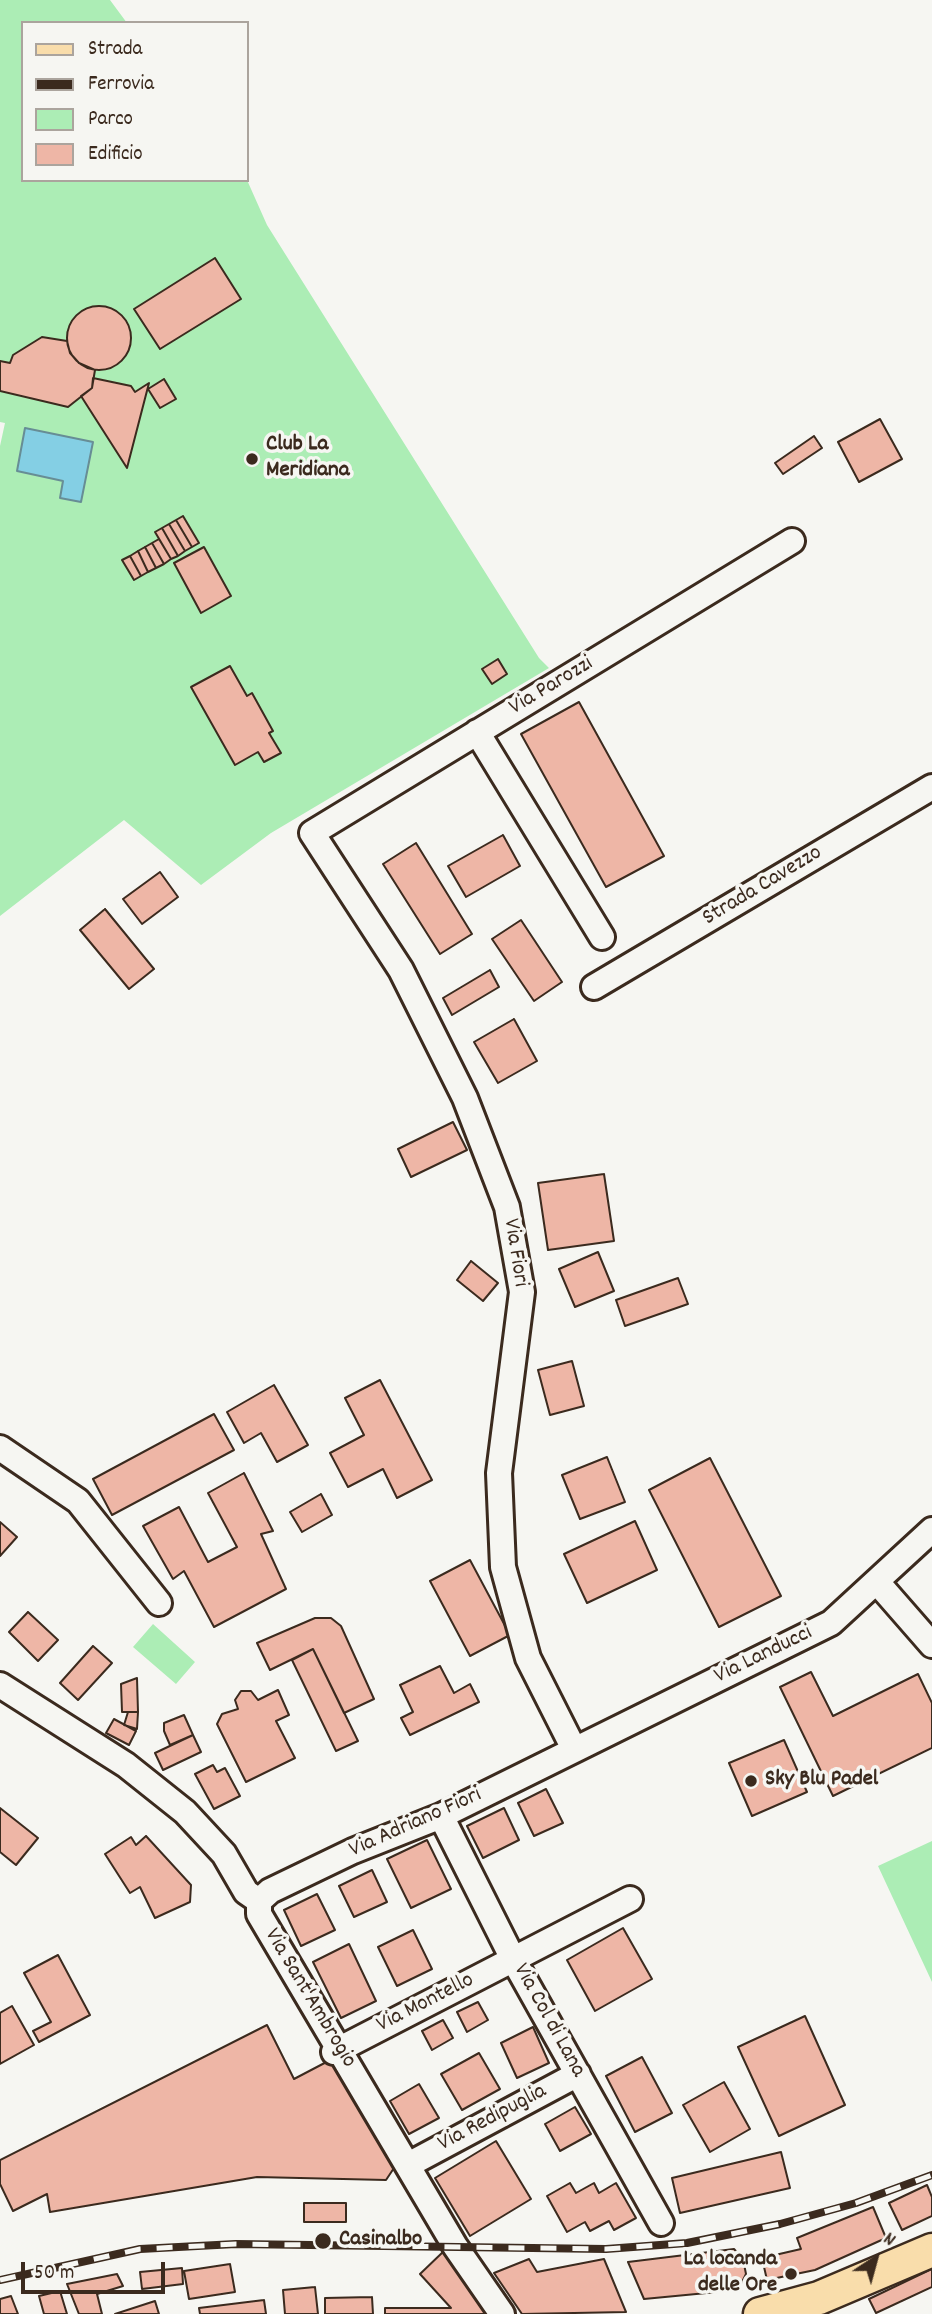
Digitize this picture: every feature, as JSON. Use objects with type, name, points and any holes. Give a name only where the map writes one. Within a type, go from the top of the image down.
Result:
[{"type":"main road","points":[[760,2314],[819,2298],[932,2250]]},
{"type":"street","name":"Via Parozzi","points":[[312,832],[792,541]]},
{"type":"street","points":[[477,732],[602,937]]},
{"type":"street","name":"Strada Cavezzo","points":[[594,987],[932,787]]},
{"type":"street","name":"Via Fiori","points":[[312,832],[401,970],[464,1098],[507,1207],[522,1292],[499,1474],[503,1567],[528,1658],[574,1749]]},
{"type":"street","points":[[0,1448],[78,1502],[159,1603]]},
{"type":"street","name":"Via Landucci","points":[[574,1749],[831,1623],[932,1530]]},
{"type":"street","points":[[877,1582],[932,1645]]},
{"type":"street","name":"Via Sant'Ambrogio","points":[[0,1685],[126,1765],[185,1812],[224,1854],[246,1892],[259,1901],[259,1914],[337,2051],[455,2246],[502,2314]]},
{"type":"street","name":"Via Adriano Fiori","points":[[259,1901],[270,1891],[353,1851],[441,1816],[574,1749]]},
{"type":"street","name":"Via Col di Lana","points":[[441,1816],[513,1959],[661,2223]]},
{"type":"street","name":"Via Montello","points":[[337,2051],[630,1899]]},
{"type":"street","name":"Via Redipuglia","points":[[408,2165],[578,2074]]},
{"type":"green space","name":"Club La Meridiana","points":[[0,0],[110,0],[126,21],[21,21],[21,182],[248,182],[267,225],[539,658],[549,668],[271,833],[201,885],[124,820],[0,916],[0,446],[5,423],[0,422]]},
{"type":"green space","points":[[153,1624],[195,1662],[176,1684],[133,1647]]},
{"type":"green space","points":[[932,1841],[932,1982],[878,1866]]},
{"type":"water","points":[[25,428],[93,442],[81,502],[60,498],[63,481],[17,471]]},
{"type":"building","points":[[215,258],[241,299],[160,349],[134,309]]},
{"type":"building","points":[[99,306],[117,312],[125,320],[131,338],[125,356],[117,364],[99,370],[81,364],[73,356],[67,338],[73,320],[81,312]]},
{"type":"building","points":[[42,337],[67,341],[70,353],[79,363],[95,370],[92,388],[68,407],[0,391],[0,361],[10,363],[13,355]]},
{"type":"building","points":[[93,378],[131,386],[135,392],[149,383],[127,468],[81,396],[92,388]]},
{"type":"building","points":[[164,379],[176,399],[160,408],[148,389]]},
{"type":"building","points":[[880,419],[902,459],[859,482],[838,442]]},
{"type":"building","points":[[814,436],[822,448],[783,474],[775,463]]},
{"type":"building","points":[[183,516],[199,543],[192,547],[176,520]]},
{"type":"building","points":[[176,520],[192,547],[185,551],[169,524]]},
{"type":"building","points":[[169,524],[185,551],[178,556],[162,528]]},
{"type":"building","points":[[162,528],[178,556],[171,559],[155,532]]},
{"type":"building","points":[[159,539],[171,559],[164,564],[152,543]]},
{"type":"building","points":[[152,543],[164,564],[156,568],[145,547]]},
{"type":"building","points":[[145,547],[156,568],[148,572],[138,551]]},
{"type":"building","points":[[204,547],[231,596],[201,613],[174,563]]},
{"type":"building","points":[[138,551],[148,572],[141,576],[130,556]]},
{"type":"building","points":[[130,556],[141,576],[134,580],[122,560]]},
{"type":"building","points":[[498,659],[507,674],[492,684],[482,669]]},
{"type":"building","points":[[230,666],[247,696],[252,693],[273,731],[269,733],[281,753],[264,762],[258,752],[235,765],[191,687]]},
{"type":"building","points":[[579,702],[664,856],[606,887],[521,734]]},
{"type":"building","points":[[503,835],[520,866],[466,897],[448,866]]},
{"type":"building","points":[[416,843],[472,934],[440,954],[383,864]]},
{"type":"building","points":[[160,872],[178,897],[142,924],[123,899]]},
{"type":"building","points":[[105,909],[154,969],[129,989],[80,930]]},
{"type":"building","points":[[521,920],[562,982],[534,1001],[492,939]]},
{"type":"building","points":[[490,970],[499,987],[452,1015],[443,998]]},
{"type":"building","points":[[514,1019],[537,1061],[498,1083],[474,1042]]},
{"type":"building","points":[[453,1122],[467,1150],[411,1177],[398,1149]]},
{"type":"building","points":[[604,1174],[614,1241],[548,1250],[538,1183]]},
{"type":"building","points":[[598,1252],[614,1291],[575,1307],[559,1269]]},
{"type":"building","points":[[471,1261],[498,1283],[483,1301],[457,1280]]},
{"type":"building","points":[[678,1278],[688,1304],[625,1326],[616,1300]]},
{"type":"building","points":[[572,1361],[584,1406],[550,1415],[538,1370]]},
{"type":"building","points":[[380,1380],[432,1480],[397,1498],[383,1469],[348,1487],[330,1453],[364,1435],[345,1398]]},
{"type":"building","points":[[274,1385],[308,1445],[277,1462],[261,1433],[244,1443],[227,1412]]},
{"type":"building","points":[[214,1414],[234,1450],[112,1515],[93,1479]]},
{"type":"building","points":[[607,1457],[625,1502],[580,1519],[562,1475]]},
{"type":"building","points":[[710,1458],[781,1596],[719,1627],[649,1490]]},
{"type":"building","points":[[244,1473],[273,1531],[261,1534],[286,1589],[214,1627],[184,1571],[173,1579],[143,1526],[179,1507],[208,1562],[237,1547],[208,1493]]},
{"type":"building","points":[[321,1494],[332,1515],[302,1532],[290,1512]]},
{"type":"building","points":[[635,1521],[657,1570],[587,1603],[564,1554]]},
{"type":"building","points":[[0,1522],[17,1537],[0,1556]]},
{"type":"building","points":[[470,1560],[510,1635],[470,1656],[430,1581]]},
{"type":"building","points":[[28,1612],[58,1640],[38,1661],[9,1632]]},
{"type":"building","points":[[315,1618],[331,1618],[341,1626],[374,1699],[344,1713],[313,1649],[270,1670],[257,1643]]},
{"type":"building","points":[[93,1646],[112,1663],[78,1700],[60,1683]]},
{"type":"building","points":[[313,1649],[358,1741],[336,1751],[292,1660]]},
{"type":"building","points":[[440,1666],[454,1693],[470,1684],[479,1702],[410,1735],[401,1718],[413,1712],[400,1685]]},
{"type":"building","points":[[811,1672],[833,1716],[918,1674],[932,1703],[932,1748],[833,1796],[780,1687]]},
{"type":"building","points":[[137,1678],[138,1712],[122,1712],[121,1684]]},
{"type":"building","points":[[278,1690],[289,1715],[276,1721],[295,1758],[246,1782],[217,1724],[222,1714],[238,1709],[235,1700],[241,1691],[251,1691],[258,1700]]},
{"type":"building","points":[[128,1712],[138,1712],[137,1729],[124,1725]]},
{"type":"building","points":[[184,1715],[193,1735],[170,1745],[164,1731],[164,1723]]},
{"type":"building","points":[[114,1719],[136,1731],[129,1745],[106,1733]]},
{"type":"building","points":[[193,1735],[201,1752],[163,1770],[155,1753]]},
{"type":"building","points":[[784,1740],[807,1792],[752,1816],[729,1763]]},
{"type":"building","points":[[213,1765],[217,1772],[225,1768],[240,1796],[214,1809],[195,1774]]},
{"type":"building","points":[[546,1789],[563,1823],[534,1836],[518,1803]]},
{"type":"building","points":[[0,1808],[38,1838],[16,1865],[0,1852]]},
{"type":"building","points":[[504,1808],[519,1840],[483,1858],[467,1826]]},
{"type":"building","points":[[146,1836],[191,1885],[190,1902],[155,1918],[140,1887],[130,1893],[105,1854],[131,1837],[136,1845]]},
{"type":"building","points":[[427,1840],[451,1889],[411,1908],[387,1859]]},
{"type":"building","points":[[372,1870],[387,1902],[354,1917],[339,1886]]},
{"type":"building","points":[[317,1894],[335,1930],[301,1946],[284,1910]]},
{"type":"building","points":[[623,1928],[652,1979],[595,2011],[567,1960]]},
{"type":"building","points":[[413,1930],[432,1969],[397,1986],[378,1947]]},
{"type":"building","points":[[349,1944],[376,2001],[341,2018],[313,1962]]},
{"type":"building","points":[[58,1955],[90,2015],[39,2042],[33,2031],[51,2022],[24,1973]]},
{"type":"building","points":[[478,2002],[488,2020],[467,2032],[457,2012]]},
{"type":"building","points":[[12,2006],[34,2045],[0,2064],[0,2013]]},
{"type":"building","points":[[805,2016],[845,2105],[779,2136],[738,2047]]},
{"type":"building","points":[[443,2020],[453,2038],[432,2050],[422,2031]]},
{"type":"building","points":[[267,2025],[294,2079],[336,2057],[398,2162],[386,2180],[257,2177],[50,2212],[47,2194],[13,2211],[0,2184],[0,2160]]},
{"type":"building","points":[[533,2027],[549,2063],[517,2078],[501,2043]]},
{"type":"building","points":[[479,2053],[500,2089],[462,2110],[441,2074]]},
{"type":"building","points":[[642,2057],[672,2113],[635,2132],[606,2076]]},
{"type":"building","points":[[724,2082],[750,2129],[710,2152],[683,2105]]},
{"type":"building","points":[[419,2084],[439,2118],[409,2134],[390,2101]]},
{"type":"building","points":[[575,2107],[591,2134],[560,2151],[545,2124]]},
{"type":"building","points":[[496,2141],[531,2199],[470,2236],[435,2178]]},
{"type":"building","points":[[781,2152],[790,2188],[680,2213],[672,2178]]},
{"type":"building","points":[[570,2183],[576,2193],[594,2183],[599,2193],[616,2183],[636,2218],[614,2230],[609,2221],[590,2231],[585,2222],[567,2232],[547,2196]]},
{"type":"building","points":[[927,2185],[932,2197],[932,2216],[902,2230],[889,2203]]},
{"type":"building","points":[[304,2203],[346,2203],[346,2222],[304,2222]]},
{"type":"building","points":[[873,2207],[886,2238],[815,2270],[767,2280],[762,2258],[801,2249],[797,2238]]},
{"type":"building","points":[[734,2249],[743,2259],[746,2274],[738,2290],[644,2299],[628,2262]]},
{"type":"building","points":[[445,2250],[494,2314],[385,2314],[385,2308],[451,2308],[420,2274]]},
{"type":"building","points":[[529,2259],[537,2272],[604,2259],[626,2312],[522,2314],[494,2273]]},
{"type":"building","points":[[230,2264],[235,2292],[189,2299],[184,2271]]},
{"type":"building","points":[[182,2268],[183,2284],[142,2289],[140,2272]]},
{"type":"building","points":[[932,2269],[932,2287],[876,2313],[869,2299]]},
{"type":"building","points":[[117,2274],[123,2286],[97,2294],[102,2314],[79,2314],[67,2284]]},
{"type":"building","points":[[315,2287],[318,2314],[285,2314],[283,2290]]},
{"type":"building","points":[[60,2291],[67,2314],[44,2314],[39,2296]]},
{"type":"building","points":[[11,2296],[18,2314],[0,2314],[0,2299]]},
{"type":"building","points":[[372,2297],[373,2314],[325,2314],[325,2298]]},
{"type":"building","points":[[264,2300],[266,2314],[200,2314],[199,2308]]},
{"type":"building","points":[[155,2301],[159,2314],[115,2314]]},
{"type":"railway","points":[[0,2280],[140,2249],[236,2244],[606,2249],[687,2243],[780,2224],[856,2203],[932,2175]]},
{"type":"place","name":"Club La Meridiana","points":[[252,459]]},
{"type":"place","name":"Sky Blu Padel","points":[[751,1781]]},
{"type":"place","name":"Casinalbo","points":[[323,2241]]},
{"type":"place","name":"La locanda delle Ore","points":[[791,2274]]}]
